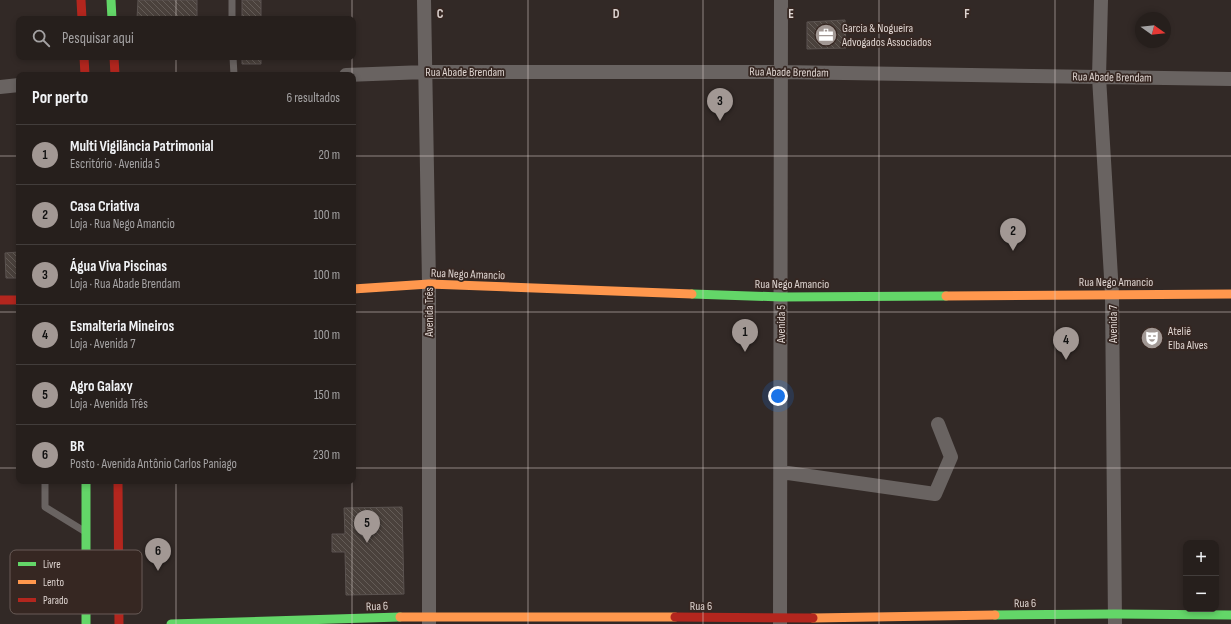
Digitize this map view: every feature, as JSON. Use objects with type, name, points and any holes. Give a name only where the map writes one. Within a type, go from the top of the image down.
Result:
[{"type":"street","points":[[81,0],[82,16]]},
{"type":"street","points":[[111,0],[112,16]]},
{"type":"street","name":"Avenida Três","points":[[424,0],[429,284],[429,620]]},
{"type":"street","name":"Avenida 5","points":[[780,621],[781,0]]},
{"type":"street","name":"Avenida 7","points":[[1101,0],[1099,77],[1112,294],[1115,619]]},
{"type":"street","points":[[84,60],[85,72]]},
{"type":"street","points":[[114,60],[115,72]]},
{"type":"street","name":"Rua Abade Brendam","points":[[356,75],[425,72],[781,72],[1231,79]]},
{"type":"street","points":[[0,87],[16,85]]},
{"type":"street","name":"Rua Nego Amancio","points":[[356,289],[429,284],[781,297],[1231,294]]},
{"type":"street","points":[[0,300],[16,300]]},
{"type":"street","points":[[781,472],[935,494],[951,457],[938,424]]},
{"type":"street","points":[[86,484],[86,550]]},
{"type":"street","points":[[118,484],[118,550]]},
{"type":"street","points":[[119,614],[119,624]]},
{"type":"street","name":"Rua 6","points":[[171,624],[429,620],[780,621],[1115,619],[1231,616]]},
{"type":"lane","points":[[232,0],[232,16]]},
{"type":"lane","points":[[233,60],[234,72]]},
{"type":"lane","points":[[45,484],[45,507],[86,532]]},
{"type":"building","points":[[138,0],[197,0],[197,16],[137,16]]},
{"type":"building","points":[[242,0],[261,0],[261,16],[242,16]]},
{"type":"building","name":"Garcia & Nogueira Advogados Associados","points":[[845,20],[846,48],[807,49],[807,22]]},
{"type":"building","points":[[242,60],[261,60],[261,64],[242,64]]},
{"type":"building","points":[[16,252],[16,278],[6,278],[5,253]]},
{"type":"building","points":[[402,507],[404,594],[346,595],[345,552],[332,552],[332,534],[345,534],[344,508]]},
{"type":"traffic: fast","points":[[111,0],[112,16]]},
{"type":"traffic: fast","points":[[692,294],[781,297],[946,296]]},
{"type":"traffic: fast","points":[[86,484],[86,550]]},
{"type":"traffic: fast","points":[[86,614],[86,624]]},
{"type":"traffic: fast","points":[[995,615],[1231,615]]},
{"type":"traffic: fast","points":[[171,624],[400,617]]},
{"type":"traffic: slow","points":[[356,289],[429,284],[692,294]]},
{"type":"traffic: slow","points":[[946,296],[1231,294]]},
{"type":"traffic: slow","points":[[813,618],[995,615]]},
{"type":"traffic: slow","points":[[400,617],[675,617]]},
{"type":"traffic: jam","points":[[81,0],[82,16]]},
{"type":"traffic: jam","points":[[84,60],[85,72]]},
{"type":"traffic: jam","points":[[114,60],[115,72]]},
{"type":"traffic: jam","points":[[0,300],[16,300]]},
{"type":"traffic: jam","points":[[118,484],[118,550]]},
{"type":"traffic: jam","points":[[119,614],[119,624]]},
{"type":"traffic: jam","points":[[675,617],[813,618]]},
{"type":"place","name":"Garcia & Nogueira Advogados Associados","points":[[826,35]]},
{"type":"place","name":"Água Viva Piscinas","points":[[720,121]]},
{"type":"place","name":"Casa Criativa","points":[[1013,251]]},
{"type":"place","name":"Ateliê Elba Alves","points":[[1152,338]]},
{"type":"place","name":"Multi Vigilância Patrimonial","points":[[745,352]]},
{"type":"place","name":"Esmalteria Mineiros","points":[[1066,360]]},
{"type":"place","name":"Agro Galaxy","points":[[367,543]]},
{"type":"place","name":"BR","points":[[158,571]]}]
